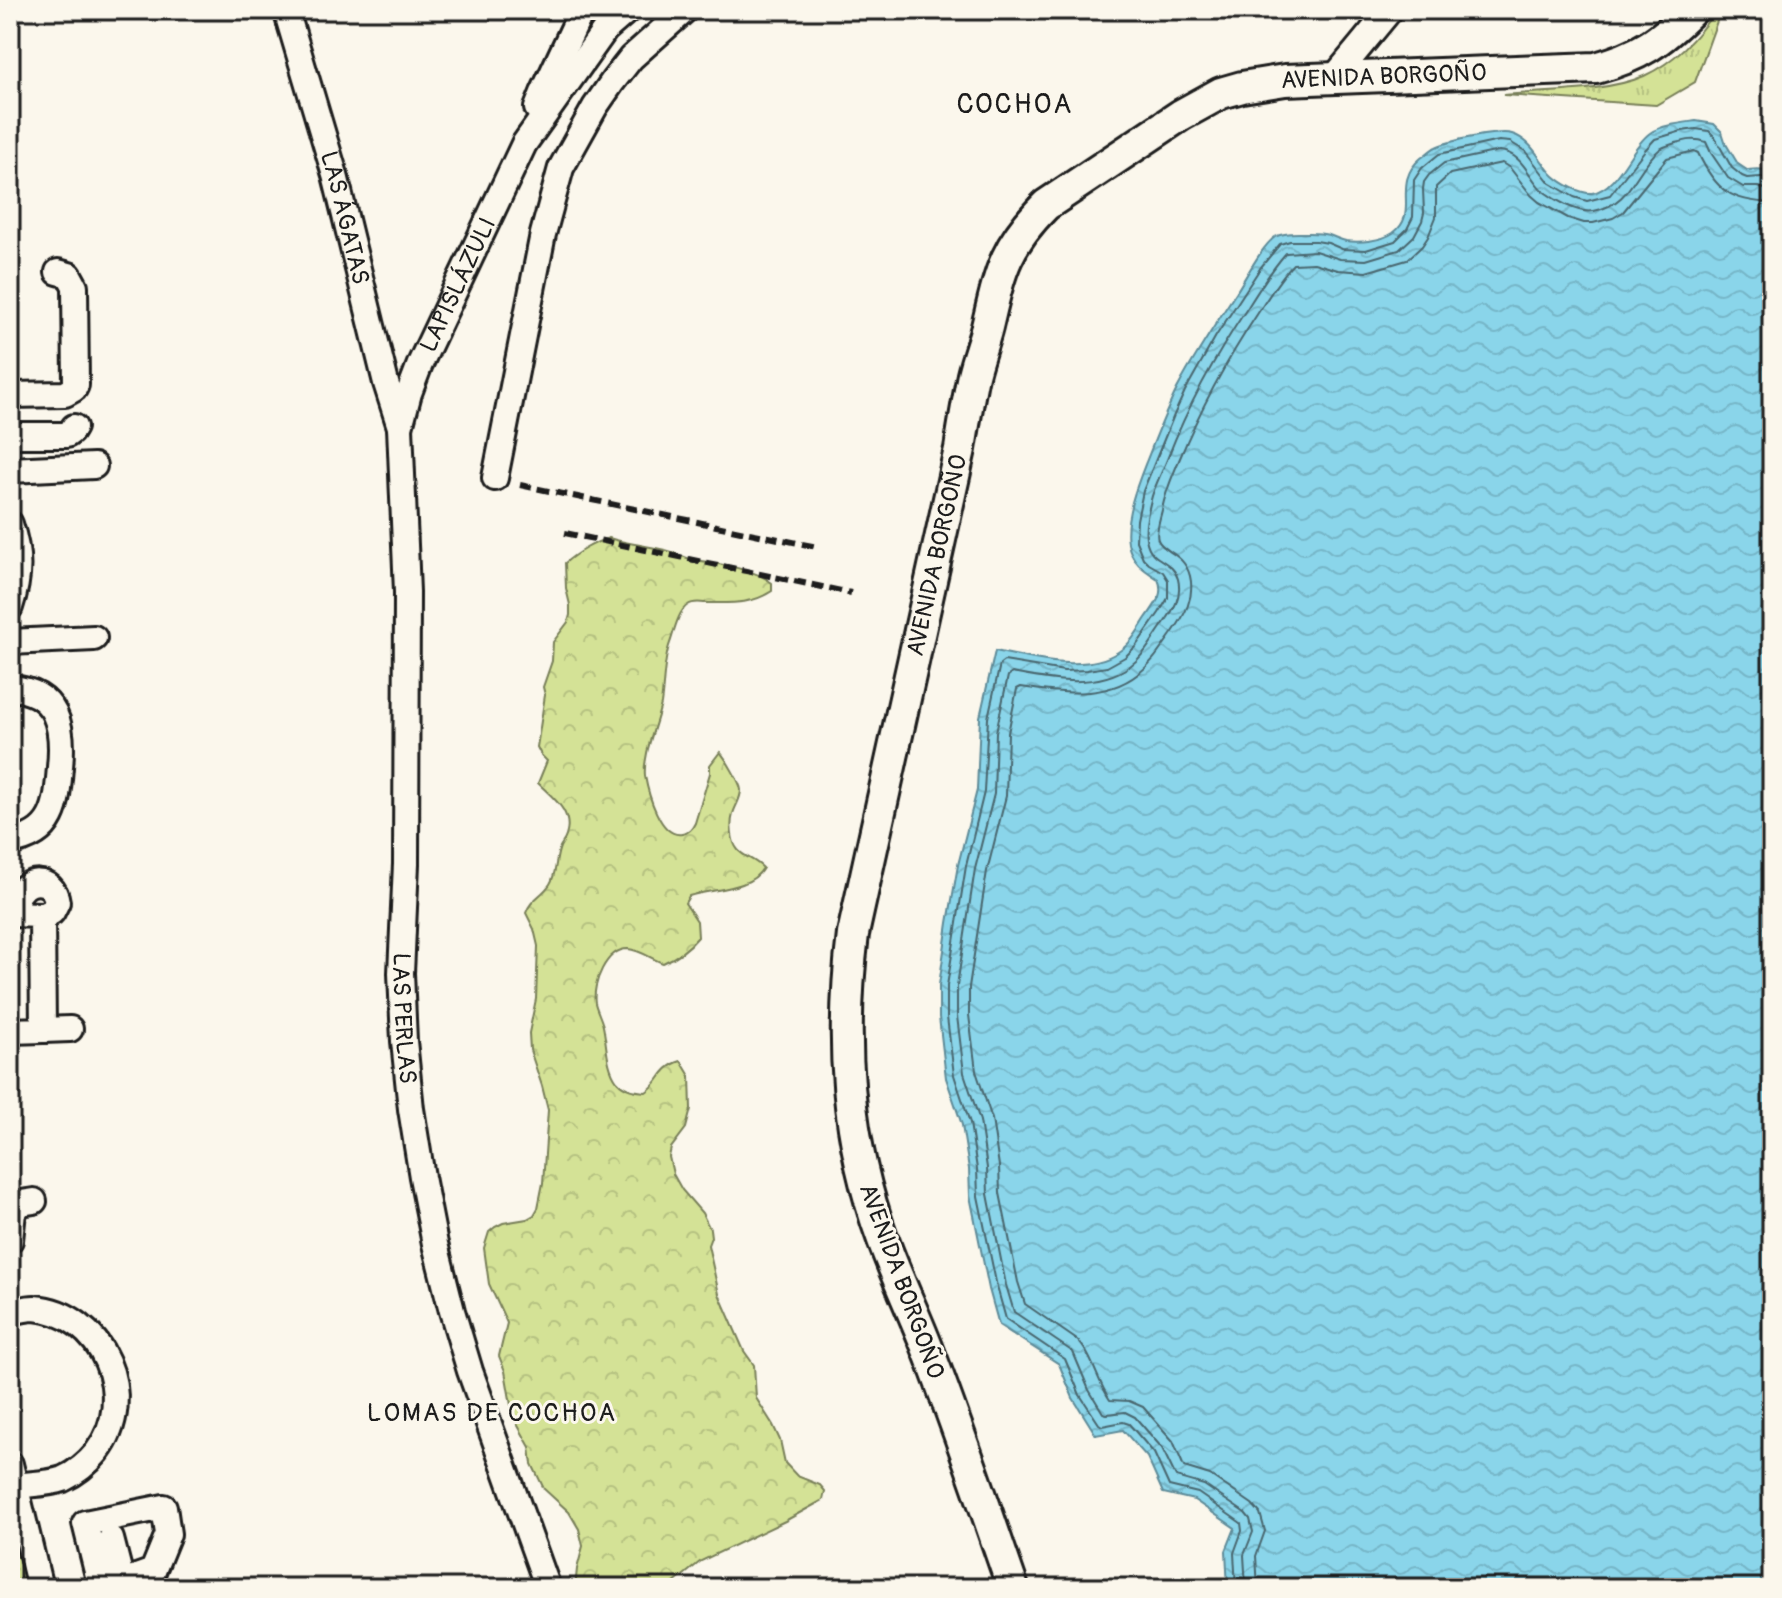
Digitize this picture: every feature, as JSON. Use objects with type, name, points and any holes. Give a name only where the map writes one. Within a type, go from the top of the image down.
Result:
[{"type":"main road","name":"AVENIDA BORGOÑO","points":[[1013,1588],[927,1348],[883,1242],[856,1141],[846,1059],[848,976],[853,934],[960,449],[974,372],[1004,263],[1014,242],[1046,205],[1181,115],[1221,93],[1285,80],[1596,68],[1625,60],[1647,48],[1671,31],[1692,10]]},
{"type":"street","name":"LAS ÁGATAS","points":[[286,10],[335,175],[386,383],[400,427]]},
{"type":"street","name":"LAPISLÁZULI","points":[[400,427],[420,364],[524,144],[543,93],[582,10]]},
{"type":"street","name":"LAPISLÁZULI","points":[[524,144],[605,30],[628,10]]},
{"type":"street","points":[[495,478],[543,234],[561,168],[595,107],[631,58],[685,10]]},
{"type":"street","points":[[1333,79],[1390,10]]},
{"type":"street","points":[[10,395],[65,394],[76,385],[75,286],[69,275],[58,272]]},
{"type":"street","points":[[10,435],[67,435],[74,427]]},
{"type":"street","name":"LAS PERLAS","points":[[400,427],[407,592],[406,864],[401,973],[411,1109],[430,1217],[452,1311],[470,1371],[548,1588]]},
{"type":"street","points":[[10,470],[94,466]]},
{"type":"street","points":[[10,524],[18,546],[18,575],[10,607]]},
{"type":"street","points":[[10,642],[94,638]]},
{"type":"street","points":[[10,688],[31,693],[51,708],[61,731],[62,744],[54,812],[48,822],[31,836],[10,842]]},
{"type":"street","points":[[13,908],[42,915],[43,1030]]},
{"type":"street","points":[[10,1031],[70,1029]]},
{"type":"street","points":[[10,1240],[13,1212],[21,1203],[34,1201]]},
{"type":"street","points":[[10,1312],[30,1308],[46,1310],[75,1323],[88,1333],[107,1358],[116,1393],[115,1411],[102,1445],[78,1471],[62,1480],[12,1475],[40,1588]]},
{"type":"street","points":[[110,1587],[119,1570],[111,1539]]},
{"type":"green space","points":[[1716,10],[1721,10],[1695,82],[1656,105],[1504,95],[1594,88],[1644,76],[1666,64],[1684,48]]},
{"type":"green space","points":[[609,538],[746,570],[772,583],[772,591],[756,599],[732,603],[692,603],[682,612],[668,650],[661,704],[645,767],[652,803],[661,822],[674,833],[687,833],[695,823],[710,765],[720,752],[741,790],[732,818],[734,842],[741,852],[763,868],[740,885],[689,896],[685,903],[697,921],[698,937],[673,958],[663,963],[628,949],[613,955],[598,978],[595,1003],[611,1069],[620,1084],[630,1090],[646,1092],[668,1067],[681,1061],[690,1076],[691,1109],[686,1128],[671,1148],[669,1157],[673,1174],[710,1229],[708,1245],[719,1294],[744,1351],[754,1365],[756,1398],[780,1440],[785,1463],[797,1476],[820,1485],[825,1491],[823,1500],[701,1561],[668,1588],[575,1588],[583,1546],[579,1529],[569,1512],[544,1489],[532,1464],[530,1447],[516,1422],[499,1356],[507,1323],[489,1284],[484,1248],[489,1232],[495,1227],[534,1215],[543,1183],[548,1110],[530,1050],[529,1033],[536,999],[538,946],[526,913],[552,880],[568,827],[561,806],[538,783],[547,761],[537,747],[545,695],[543,687],[552,661],[553,642],[570,615],[565,563],[586,548]]},
{"type":"green space","points":[[10,1511],[28,1588],[18,1588],[10,1558]]},
{"type":"water","points":[[1696,121],[1714,124],[1722,132],[1738,164],[1747,170],[1765,171],[1772,179],[1772,1588],[1228,1588],[1226,1551],[1235,1528],[1194,1500],[1163,1493],[1147,1457],[1123,1430],[1096,1435],[1073,1398],[1059,1364],[999,1325],[989,1289],[970,1196],[962,1125],[946,1078],[939,1017],[939,985],[958,865],[977,790],[980,717],[995,651],[1058,662],[1105,659],[1127,645],[1156,604],[1160,595],[1158,579],[1135,560],[1128,543],[1130,512],[1139,481],[1184,376],[1254,262],[1275,237],[1318,233],[1358,242],[1388,236],[1401,225],[1405,216],[1407,178],[1412,168],[1432,149],[1451,142],[1512,134],[1526,142],[1558,179],[1578,190],[1592,193],[1610,184],[1650,133],[1666,126]]},
{"type":"railway","points":[[520,485],[817,547]]},
{"type":"railway","points":[[565,533],[851,593]]},
{"type":"district","name":"COCHOA","points":[[1015,103]]},
{"type":"district","name":"LOMAS DE COCHOA","points":[[492,1412]]}]
